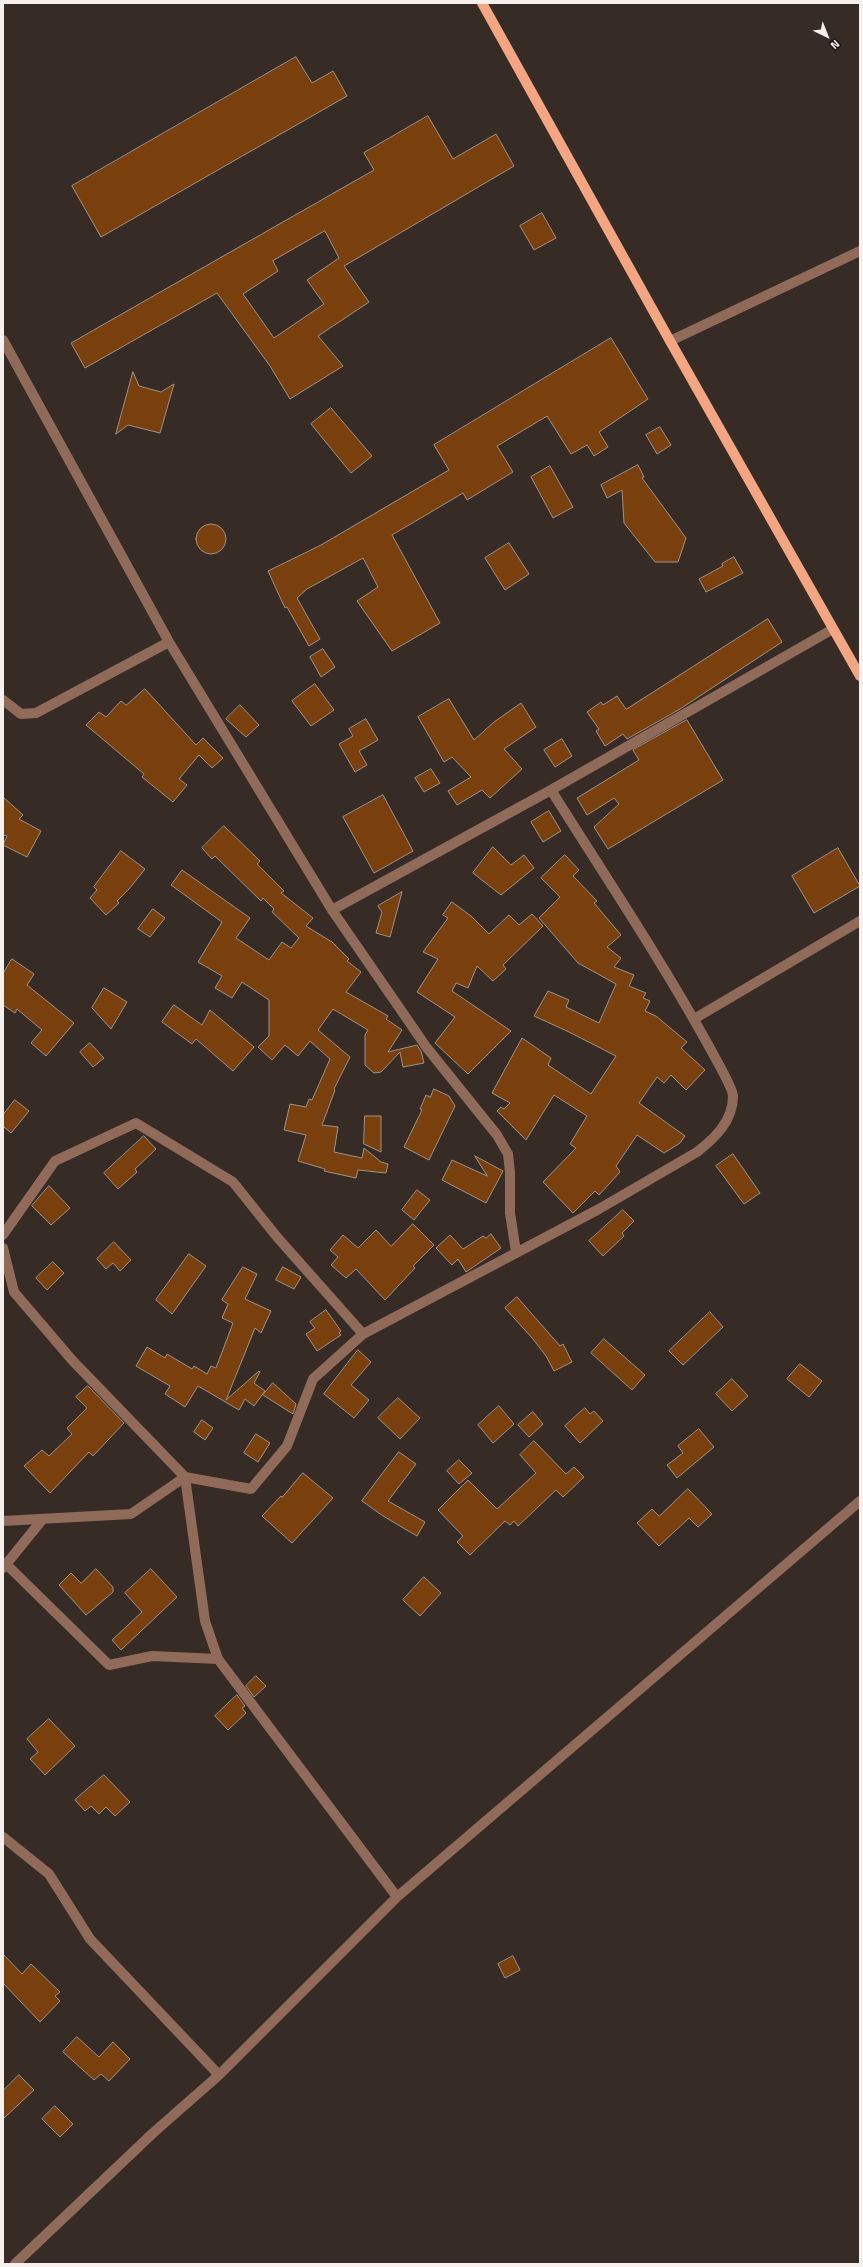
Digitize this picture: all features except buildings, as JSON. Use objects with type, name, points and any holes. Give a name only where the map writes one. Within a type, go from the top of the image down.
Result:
[{"type":"main road","points":[[482,3],[670,341],[860,676]]},
{"type":"street","points":[[670,341],[860,252]]},
{"type":"street","points":[[3,340],[169,642],[332,910],[427,1048],[497,1135],[508,1154],[510,1172],[510,1213],[516,1252]]},
{"type":"street","points":[[332,910],[551,790],[833,629]]},
{"type":"street","points":[[3,700],[21,714],[36,713],[169,642]]},
{"type":"street","points":[[3,1248],[14,1292],[72,1360],[185,1477],[252,1489],[287,1446],[313,1379],[363,1334],[599,1209],[696,1152],[711,1141],[727,1121],[734,1095],[694,1019],[551,790]]},
{"type":"street","points":[[694,1019],[860,921]]},
{"type":"street","points":[[3,1235],[54,1161],[136,1123],[234,1182],[276,1236],[363,1334]]},
{"type":"street","points":[[3,1521],[131,1514],[185,1477]]},
{"type":"street","points":[[185,1477],[205,1621],[218,1659],[397,1897]]},
{"type":"street","points":[[15,2264],[153,2133],[219,2075],[397,1897],[860,1501]]},
{"type":"street","points":[[42,1520],[4,1566],[109,1665],[152,1656],[218,1659]]},
{"type":"street","points":[[3,1837],[49,1874],[90,1939],[219,2075]]}]
